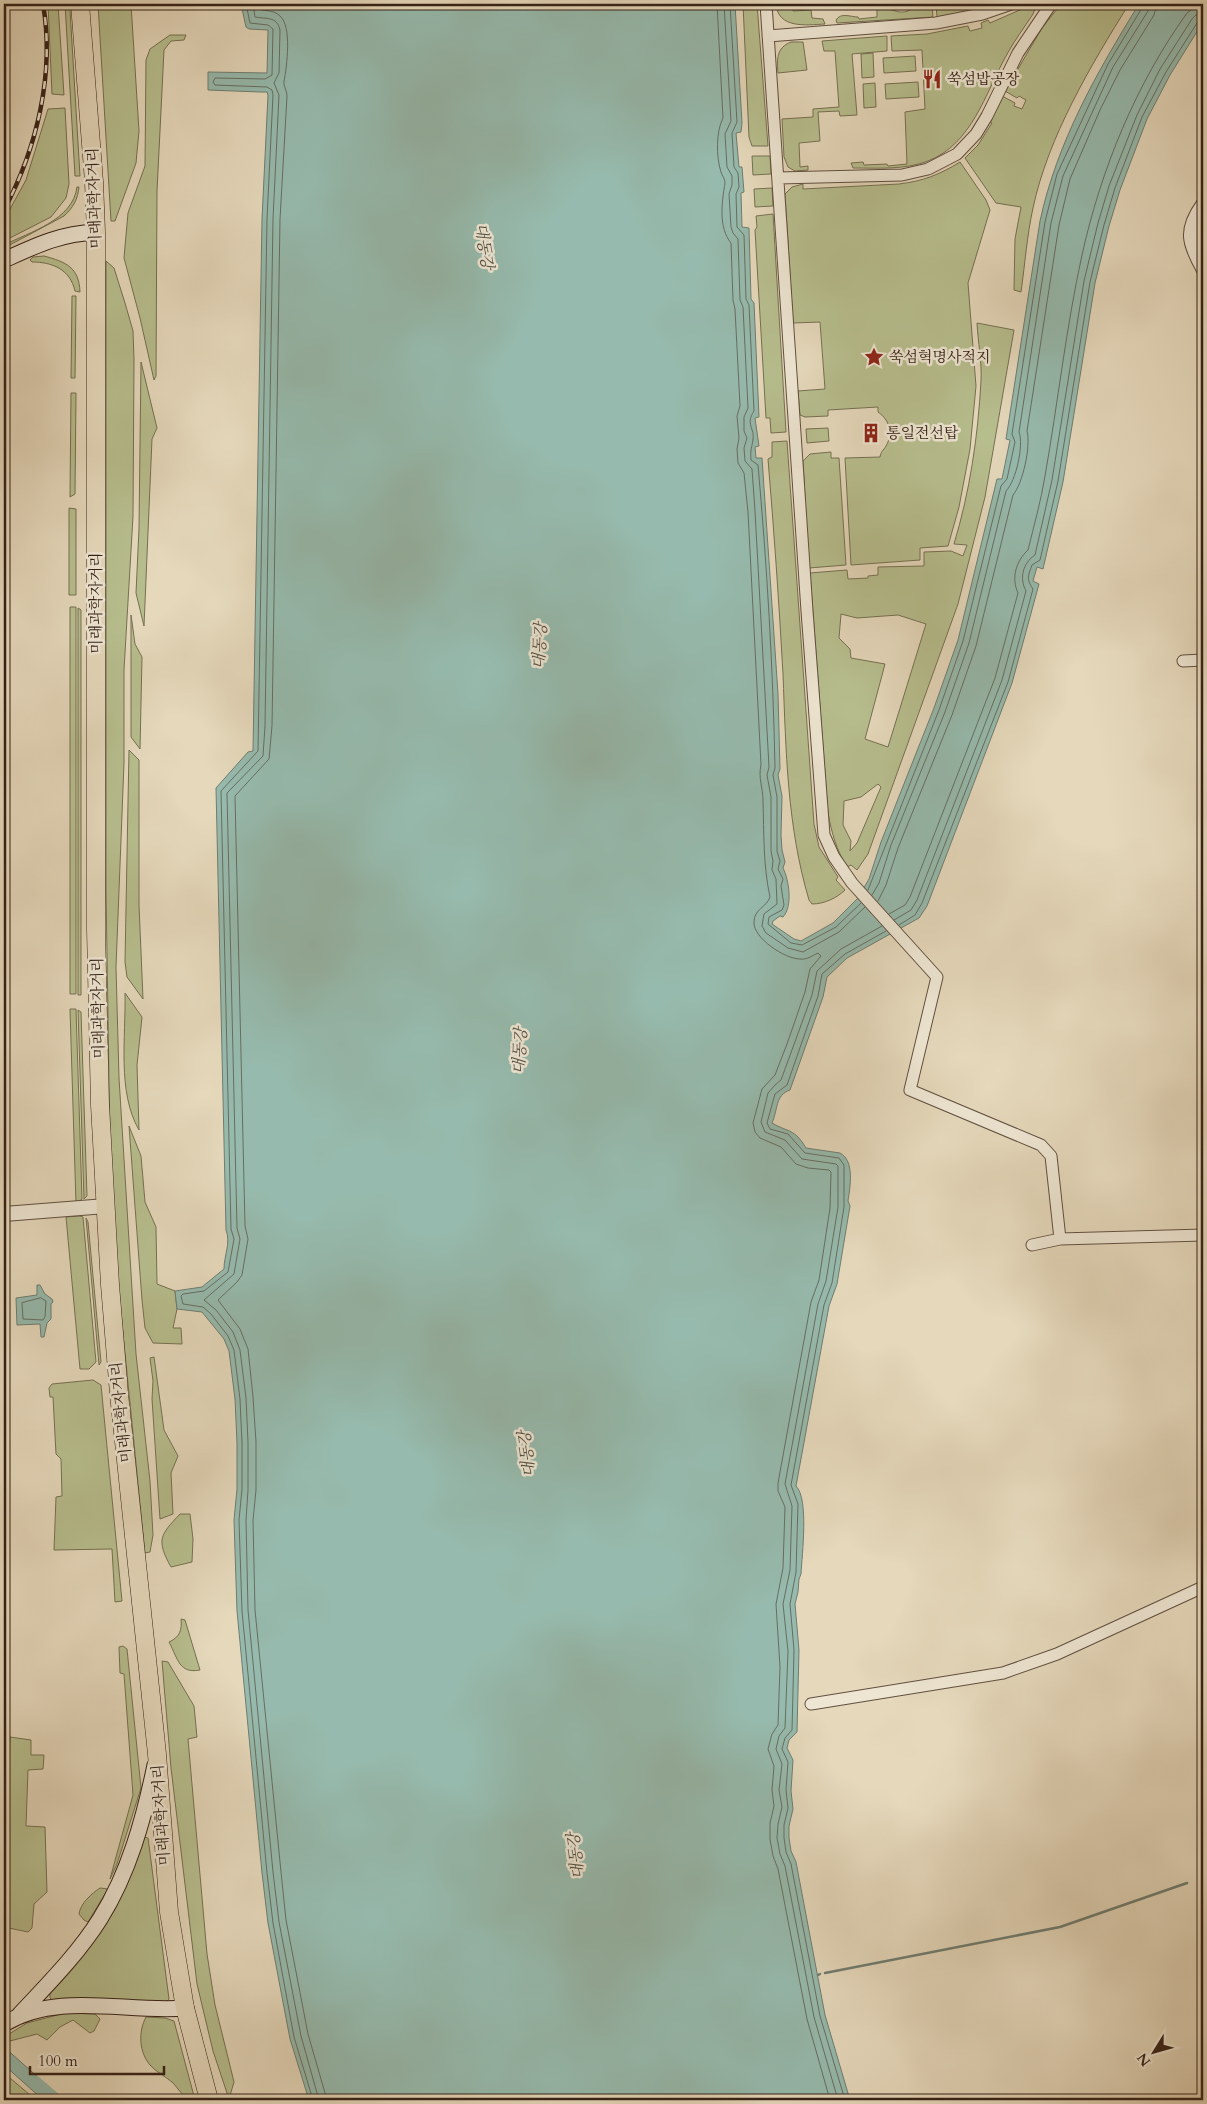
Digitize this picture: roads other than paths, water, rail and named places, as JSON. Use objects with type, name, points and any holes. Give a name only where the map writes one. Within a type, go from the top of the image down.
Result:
[{"type":"main road","name":"미래과학자거리","points":[[80,4],[94,182],[96,232],[96,929],[100,1105],[110,1285],[119,1394],[157,1754],[169,1912],[185,2008],[208,2096]]},
{"type":"main road","points":[[4,260],[54,238],[96,232]]},
{"type":"main road","points":[[4,2024],[19,2015],[66,1964],[101,1917],[131,1854],[142,1822],[157,1754]]},
{"type":"main road","points":[[19,2015],[58,2007],[107,2006],[160,2010],[185,2008]]},
{"type":"street","points":[[766,4],[824,835],[834,857],[852,883],[937,977],[910,1090],[1041,1145],[1051,1156],[1060,1239]]},
{"type":"street","points":[[768,36],[936,22],[982,14],[1011,4]]},
{"type":"street","points":[[778,178],[902,175],[928,169],[952,157],[966,146],[976,134],[1018,53],[1051,4]]},
{"type":"street","points":[[1203,205],[1194,218],[1191,234],[1193,250],[1203,268]]},
{"type":"street","points":[[1183,661],[1203,660]]},
{"type":"street","points":[[4,1214],[106,1206]]},
{"type":"street","points":[[1032,1245],[1060,1239],[1203,1235]]},
{"type":"street","points":[[811,1704],[1003,1673],[1056,1654],[1203,1587]]},
{"type":"water","name":"대동강","points":[[241,4],[735,4],[742,123],[741,132],[736,133],[739,167],[742,167],[744,192],[741,193],[742,227],[749,228],[751,299],[754,303],[759,417],[755,418],[759,446],[755,447],[756,458],[762,458],[778,694],[780,769],[778,775],[782,796],[781,835],[785,862],[783,868],[789,893],[786,912],[783,917],[780,916],[772,924],[794,939],[801,941],[833,923],[858,898],[869,879],[881,842],[934,708],[958,640],[997,479],[1002,479],[1010,440],[1006,439],[1040,221],[1057,163],[1080,108],[1108,55],[1139,4],[1203,4],[1203,22],[1170,75],[1147,119],[1120,190],[1095,283],[1063,482],[1043,569],[1037,567],[1033,581],[1039,584],[1012,683],[927,906],[919,918],[847,958],[827,977],[823,997],[790,1090],[785,1092],[779,1099],[772,1123],[794,1134],[806,1148],[840,1153],[845,1157],[850,1168],[848,1201],[850,1206],[837,1284],[829,1306],[796,1486],[800,1493],[804,1514],[801,1574],[795,1604],[799,1650],[797,1732],[789,1740],[787,1748],[793,1760],[791,1791],[793,1809],[789,1826],[791,1851],[796,1862],[825,2015],[850,2100],[309,2100],[290,2039],[268,1923],[237,1611],[234,1520],[237,1489],[237,1443],[235,1399],[229,1351],[224,1339],[202,1312],[177,1309],[175,1291],[202,1287],[224,1269],[228,1244],[226,1230],[216,788],[248,752],[253,751],[262,219],[268,95],[267,92],[208,90],[208,72],[267,73],[268,30],[249,29],[246,27]]},
{"type":"water","points":[[37,1285],[40,1285],[53,1302],[51,1304],[51,1319],[47,1323],[44,1337],[41,1337],[40,1324],[17,1325],[16,1298],[37,1295]]},
{"type":"water","points":[[4,2047],[49,2087],[41,2098],[4,2065]]},
{"type":"waterway","points":[[825,1973],[1060,1927],[1187,1883]]},
{"type":"waterway","points":[[36,2081],[58,2100]]},
{"type":"railway","points":[[4,210],[26,161],[40,110],[47,57],[43,4]]},
{"type":"place","name":"쑥섬밥공장","points":[[932,79]]},
{"type":"place","name":"쑥섬혁명사적지","points":[[874,357]]},
{"type":"place","name":"통일전선탑","points":[[871,433]]}]
